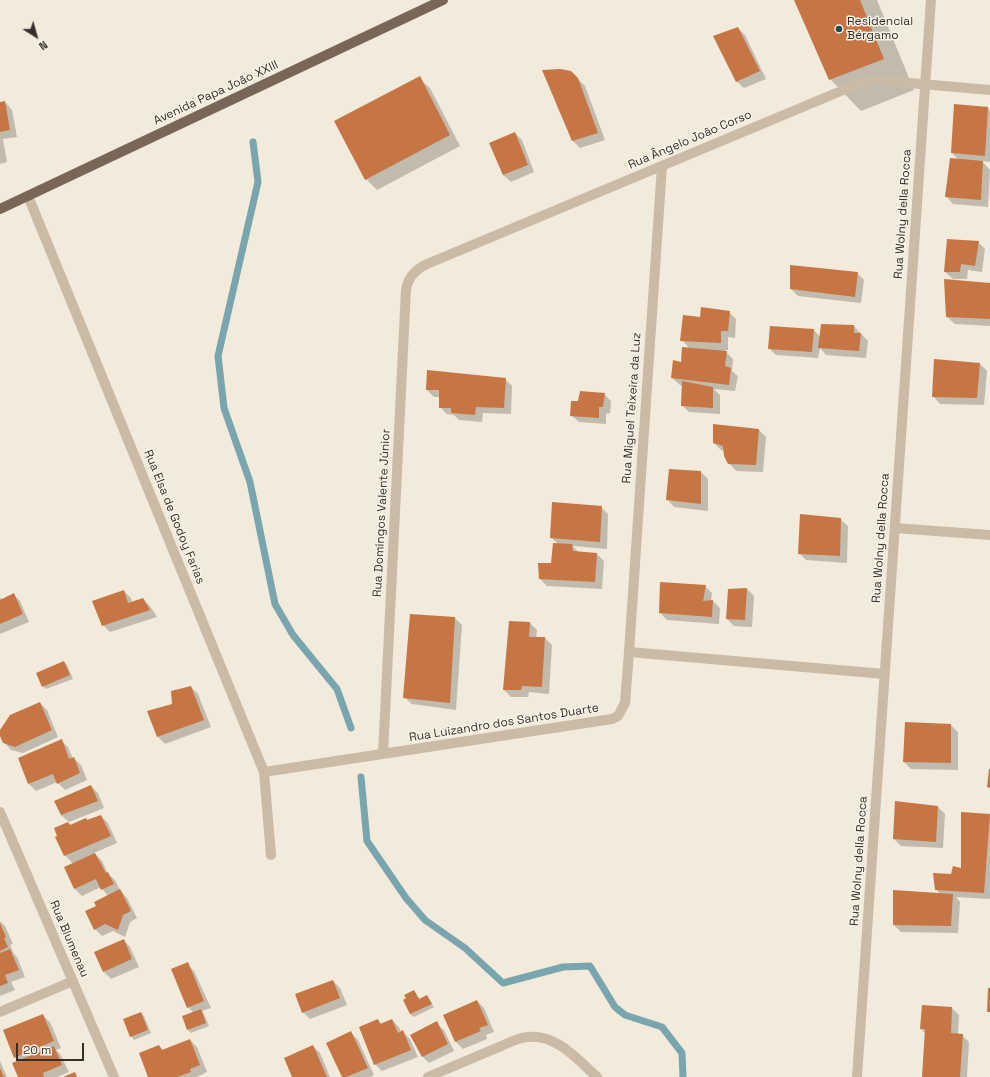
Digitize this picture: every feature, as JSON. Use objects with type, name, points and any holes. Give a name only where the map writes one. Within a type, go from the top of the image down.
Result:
[{"type":"main road","name":"Avenida Papa João XXIII","points":[[0,209],[443,0]]},
{"type":"street","name":"Rua Wolny della Rocca","points":[[857,1077],[931,0]]},
{"type":"street","name":"Rua Ângelo João Corso","points":[[412,275],[418,268],[427,264],[864,82],[875,80],[990,90]]},
{"type":"street","name":"Rua Miguel Teixeira da Luz","points":[[629,652],[662,166]]},
{"type":"street","name":"Rua Elsa de Godoy Farias","points":[[28,196],[264,772],[271,855]]},
{"type":"street","name":"Rua Domingos Valente Júnior","points":[[383,754],[406,290],[407,282],[412,275]]},
{"type":"street","points":[[895,528],[990,535]]},
{"type":"street","points":[[629,652],[885,674]]},
{"type":"street","name":"Rua Luizandro dos Santos Duarte","points":[[264,772],[612,719],[618,716],[625,703],[629,652]]},
{"type":"street","name":"Rua Blumenau","points":[[0,812],[114,1077]]},
{"type":"street","points":[[0,1012],[73,981]]},
{"type":"street","points":[[428,1077],[513,1041],[527,1037],[540,1037],[556,1042],[597,1077]]},
{"type":"building","name":"Residencial Bérgamo","points":[[794,0],[860,0],[884,59],[829,80]]},
{"type":"building","points":[[738,27],[760,71],[736,82],[713,36]]},
{"type":"building","points":[[560,69],[571,71],[578,78],[598,133],[572,141],[542,70]]},
{"type":"building","points":[[420,76],[450,135],[365,180],[334,121]]},
{"type":"building","points":[[5,101],[10,130],[0,132],[0,102]]},
{"type":"building","points":[[954,104],[988,107],[985,156],[951,153]]},
{"type":"building","points":[[515,132],[528,165],[503,175],[489,143]]},
{"type":"building","points":[[950,158],[983,161],[981,200],[945,197]]},
{"type":"building","points":[[947,239],[979,241],[975,266],[961,264],[960,272],[944,272]]},
{"type":"building","points":[[790,265],[858,272],[855,297],[790,289]]},
{"type":"building","points":[[944,279],[990,283],[990,319],[946,317]]},
{"type":"building","points":[[701,307],[730,311],[728,331],[721,331],[721,343],[680,341],[683,315],[700,317]]},
{"type":"building","points":[[821,324],[854,325],[854,333],[861,333],[859,351],[818,348]]},
{"type":"building","points":[[770,326],[814,329],[812,352],[768,349]]},
{"type":"building","points":[[682,347],[727,351],[725,366],[731,368],[729,385],[671,378],[673,360],[681,362]]},
{"type":"building","points":[[934,359],[980,363],[977,398],[932,397]]},
{"type":"building","points":[[427,370],[506,378],[504,408],[476,407],[475,415],[451,413],[451,408],[439,408],[439,390],[426,390]]},
{"type":"building","points":[[682,381],[713,387],[713,408],[681,406]]},
{"type":"building","points":[[580,391],[605,393],[603,407],[599,407],[599,418],[570,416],[571,401],[578,401]]},
{"type":"building","points":[[713,424],[759,429],[756,465],[728,464],[724,456],[723,446],[713,443]]},
{"type":"building","points":[[669,469],[701,471],[701,504],[666,500]]},
{"type":"building","points":[[552,502],[602,506],[600,542],[550,538]]},
{"type":"building","points":[[800,514],[841,518],[840,556],[798,554]]},
{"type":"building","points":[[553,543],[572,544],[573,551],[597,553],[595,582],[539,579],[538,563],[551,563]]},
{"type":"building","points":[[660,582],[706,585],[703,601],[713,600],[712,617],[659,613]]},
{"type":"building","points":[[747,588],[745,620],[726,619],[728,589]]},
{"type":"building","points":[[124,590],[128,603],[143,598],[150,610],[102,626],[92,601]]},
{"type":"building","points":[[14,593],[23,614],[0,624],[0,600]]},
{"type":"building","points":[[410,614],[455,617],[450,703],[403,698]]},
{"type":"building","points":[[509,621],[530,622],[529,637],[545,637],[542,687],[522,686],[521,690],[503,690]]},
{"type":"building","points":[[64,661],[70,675],[42,687],[36,673]]},
{"type":"building","points":[[191,686],[204,720],[157,737],[147,711],[172,704],[171,691]]},
{"type":"building","points":[[40,702],[52,730],[15,747],[3,743],[0,736],[0,730],[10,715]]},
{"type":"building","points":[[905,722],[951,724],[951,763],[903,762]]},
{"type":"building","points":[[62,739],[69,759],[74,757],[80,773],[57,784],[53,774],[28,784],[18,758]]},
{"type":"building","points":[[990,769],[990,788],[987,787]]},
{"type":"building","points":[[91,785],[98,801],[61,815],[54,801]]},
{"type":"building","points":[[895,801],[938,806],[936,842],[893,839]]},
{"type":"building","points":[[961,812],[990,814],[984,893],[935,890],[933,873],[951,874],[953,866],[961,868]]},
{"type":"building","points":[[101,815],[111,836],[64,856],[55,837],[57,836],[54,828],[68,822],[70,825],[86,818],[87,820]]},
{"type":"building","points":[[95,853],[114,884],[101,890],[96,879],[74,889],[64,867]]},
{"type":"building","points":[[120,889],[131,911],[123,915],[118,930],[105,924],[94,930],[85,911],[96,906],[94,902]]},
{"type":"building","points":[[893,890],[953,894],[951,926],[893,925]]},
{"type":"building","points":[[0,923],[6,937],[4,938],[8,947],[0,951]]},
{"type":"building","points":[[124,939],[132,959],[103,972],[94,952]]},
{"type":"building","points":[[10,949],[19,970],[5,975],[8,983],[0,986],[0,953]]},
{"type":"building","points":[[188,962],[204,1001],[187,1008],[171,969]]},
{"type":"building","points":[[333,980],[340,998],[302,1013],[295,994]]},
{"type":"building","points":[[988,988],[990,988],[990,1012],[987,1012]]},
{"type":"building","points":[[414,990],[419,999],[427,995],[432,1004],[410,1014],[403,1000],[406,998],[404,995]]},
{"type":"building","points":[[477,1000],[488,1025],[479,1028],[481,1031],[455,1042],[443,1015]]},
{"type":"building","points":[[922,1005],[952,1007],[951,1033],[963,1034],[960,1077],[922,1077],[925,1029],[920,1029]]},
{"type":"building","points":[[201,1009],[206,1023],[187,1030],[182,1016]]},
{"type":"building","points":[[141,1012],[148,1030],[130,1037],[123,1019]]},
{"type":"building","points":[[43,1014],[54,1041],[14,1058],[3,1030]]},
{"type":"building","points":[[378,1019],[380,1024],[392,1019],[398,1033],[403,1030],[411,1050],[374,1065],[359,1027]]},
{"type":"building","points":[[437,1021],[448,1044],[422,1057],[410,1035]]},
{"type":"building","points":[[351,1031],[368,1068],[346,1077],[342,1077],[326,1043]]},
{"type":"building","points":[[190,1039],[200,1065],[190,1069],[191,1072],[177,1077],[148,1077],[139,1053],[159,1045],[162,1050]]},
{"type":"building","points":[[313,1045],[327,1077],[292,1077],[284,1058]]},
{"type":"building","points":[[54,1046],[62,1065],[43,1073],[44,1077],[18,1077],[12,1063]]},
{"type":"building","points":[[0,1068],[4,1077],[0,1077]]},
{"type":"building","points":[[75,1072],[77,1077],[63,1077]]},
{"type":"waterway","points":[[253,142],[258,182],[218,356],[224,408],[250,482],[275,604],[293,635],[337,689],[351,728]]},
{"type":"waterway","points":[[361,777],[367,841],[406,898],[425,920],[465,948],[503,983],[563,967],[590,966],[615,1007],[625,1015],[662,1027],[682,1053],[683,1077]]},
{"type":"place","name":"Residencial Bérgamo","points":[[839,29]]}]
